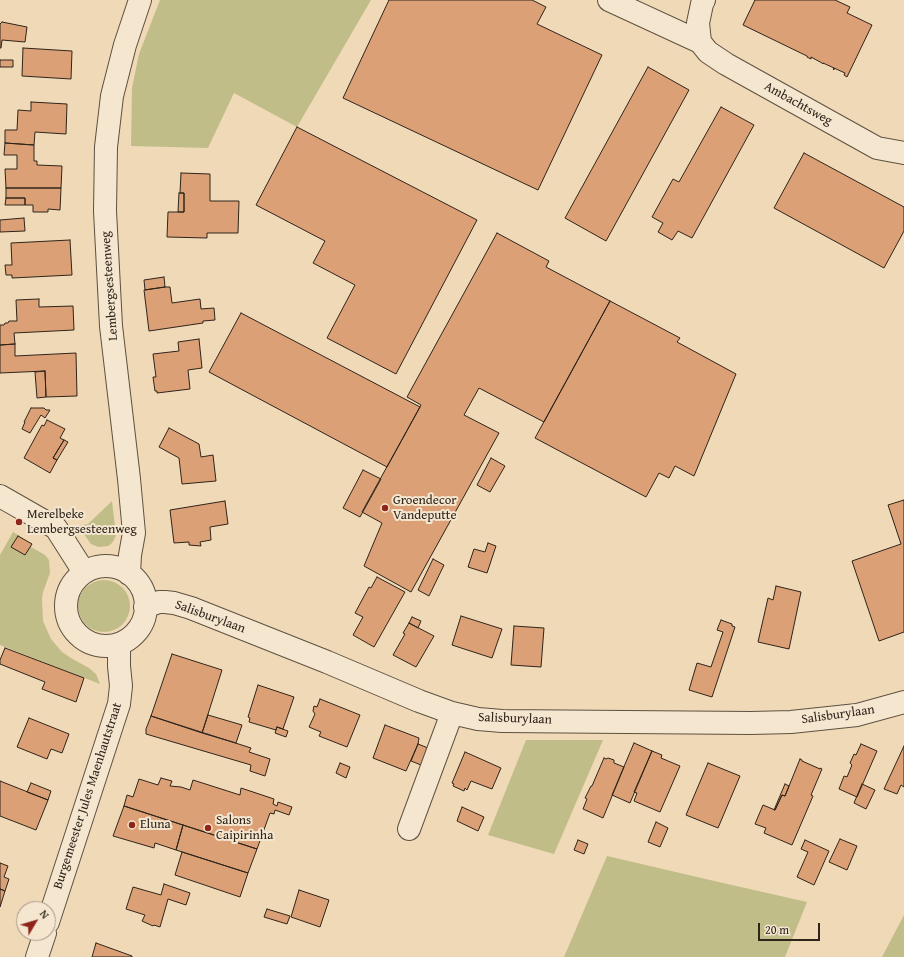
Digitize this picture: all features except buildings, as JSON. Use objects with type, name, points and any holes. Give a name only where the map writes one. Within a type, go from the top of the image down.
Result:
[{"type":"street","name":"Lembergsesteenweg","points":[[129,574],[130,555],[134,533],[111,326],[105,210],[106,147],[112,96],[125,45],[140,0]]},
{"type":"street","name":"Ambachtsweg","points":[[608,0],[700,42],[708,52],[726,64],[877,148],[904,153]]},
{"type":"street","points":[[700,42],[698,23],[704,0]]},
{"type":"street","points":[[0,496],[56,528],[84,572]]},
{"type":"street","points":[[99,567],[115,567],[129,574],[138,583],[144,594],[145,607],[143,619],[138,630],[119,644],[106,646],[93,644],[82,638],[73,629],[67,618],[66,605],[68,592],[74,581],[84,572],[99,567]]},
{"type":"street","name":"Salisburylaan","points":[[145,607],[159,602],[174,603],[191,608],[327,662],[419,701],[452,713],[478,719],[502,721],[783,722],[857,715],[904,702]]},
{"type":"street","name":"Burgemeester Jules Maenhautstraat","points":[[55,901],[119,704],[121,686],[119,644]]},
{"type":"street","points":[[409,829],[452,713]]},
{"type":"street","points":[[37,957],[42,941]]},
{"type":"shaded area","points":[[160,0],[371,0],[297,127],[234,93],[208,148],[131,146],[132,88],[139,54]]},
{"type":"shaded area","points":[[112,501],[116,535],[114,540],[108,546],[98,547],[91,544],[78,526],[88,524]]},
{"type":"shaded area","points":[[13,532],[32,544],[31,547],[45,555],[49,560],[50,573],[42,599],[43,621],[51,639],[62,652],[89,668],[96,674],[100,684],[0,645],[0,555]]},
{"type":"shaded area","points":[[99,580],[109,580],[119,584],[126,591],[130,601],[130,611],[126,621],[119,628],[109,632],[99,632],[89,628],[82,621],[78,611],[78,601],[82,591],[89,584]]},
{"type":"shaded area","points":[[526,740],[603,740],[554,854],[488,835]]},
{"type":"shaded area","points":[[607,856],[807,902],[785,957],[564,957]]},
{"type":"shaded area","points":[[904,915],[904,957],[882,957]]},
{"type":"place","name":"Groendecor Vandeputte","points":[[385,508]]},
{"type":"place","name":"Merelbeke Lembergsesteenweg","points":[[19,522]]},
{"type":"place","name":"Eluna","points":[[132,825]]},
{"type":"place","name":"Salons Caipirinha","points":[[208,828]]}]
